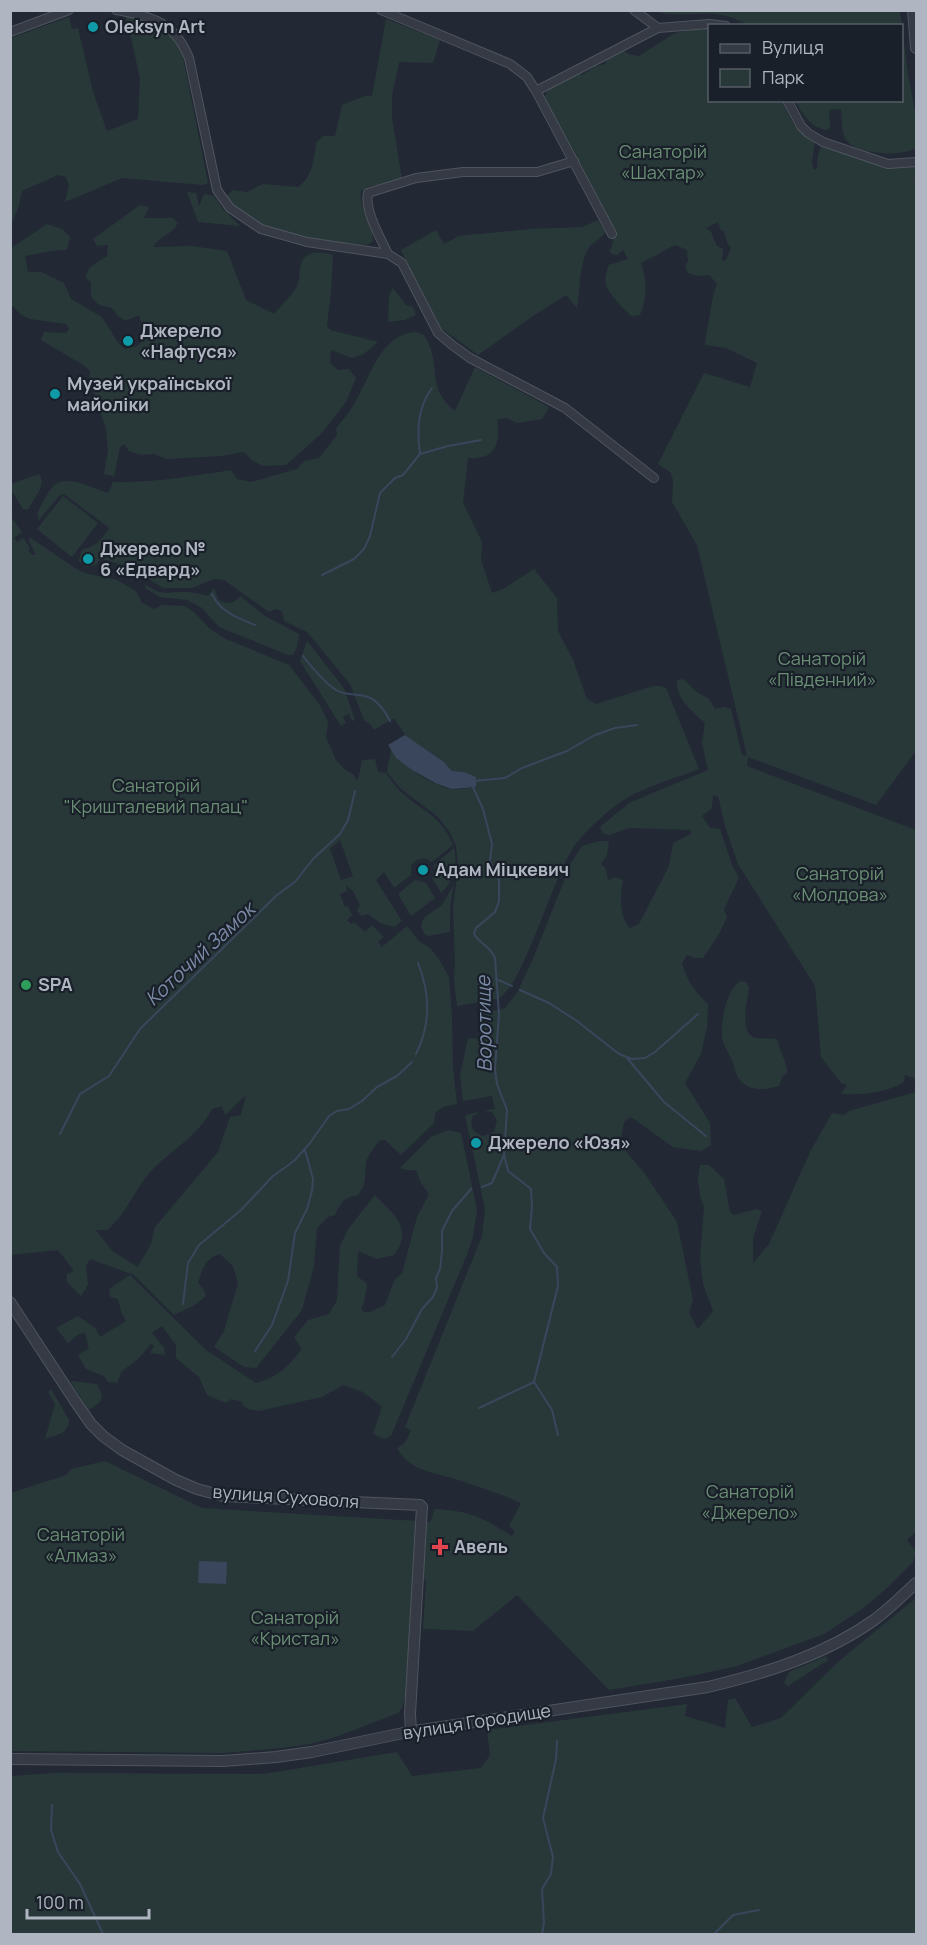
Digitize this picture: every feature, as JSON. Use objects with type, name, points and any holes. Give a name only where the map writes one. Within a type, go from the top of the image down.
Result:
[{"type":"street","points":[[10,32],[69,10]]},
{"type":"street","points":[[116,10],[143,15],[158,21],[172,30],[182,42],[189,57],[217,190],[230,208],[261,229],[307,242],[388,254],[402,263],[438,333],[452,345],[470,358],[565,408],[654,478]]},
{"type":"street","points":[[381,10],[510,64],[527,77],[612,234]]},
{"type":"street","points":[[634,10],[658,28]]},
{"type":"street","points":[[913,10],[916,48]]},
{"type":"street","points":[[536,91],[658,28],[708,24]]},
{"type":"street","points":[[788,102],[801,126],[823,142],[888,164],[916,162]]},
{"type":"street","points":[[388,254],[374,224],[367,199],[368,193],[416,178],[464,172],[537,172],[574,161]]},
{"type":"street","name":"вулиця Суховоля","points":[[12,1308],[92,1424],[114,1445],[176,1479],[197,1489],[223,1496],[420,1505],[422,1518],[410,1714],[411,1731]]},
{"type":"street","name":"вулиця Городище","points":[[10,1759],[223,1761],[276,1757],[312,1752],[411,1731],[669,1694],[755,1675],[786,1665],[843,1640],[876,1619],[916,1583]]},
{"type":"green space","points":[[653,11],[900,11],[902,24],[745,24],[722,15],[665,14]]},
{"type":"green space","points":[[126,16],[157,26],[169,34],[181,47],[208,183],[203,185],[122,178],[65,202],[69,186],[66,177],[58,175],[22,191],[18,209],[11,224],[11,38],[69,17],[72,29],[78,28],[93,92],[107,131],[138,119],[140,79],[131,37],[126,25]]},
{"type":"green space","points":[[386,19],[440,40],[433,63],[399,62],[392,96],[392,118],[402,179],[371,186],[361,191],[362,204],[373,241],[364,245],[289,234],[271,229],[239,211],[226,197],[233,190],[247,192],[263,184],[299,187],[310,172],[316,143],[323,136],[335,136],[342,105],[365,96],[372,96]]},
{"type":"green space","points":[[708,29],[708,102],[782,102],[795,126],[815,141],[812,163],[814,170],[817,168],[821,146],[882,166],[916,163],[914,178],[916,179],[916,751],[876,805],[748,757],[747,766],[916,830],[916,1079],[905,1075],[904,1082],[889,1089],[866,1094],[841,1094],[847,1085],[841,1083],[821,1057],[815,986],[738,864],[718,796],[713,795],[712,808],[702,816],[710,828],[720,829],[732,865],[739,878],[724,909],[727,917],[703,958],[687,955],[682,963],[692,986],[708,1004],[707,1027],[701,1054],[685,1083],[710,1123],[711,1145],[701,1151],[673,1147],[631,1117],[624,1122],[620,1144],[645,1174],[677,1222],[693,1300],[689,1313],[698,1329],[713,1311],[703,1284],[700,1260],[704,1207],[698,1179],[700,1165],[709,1165],[724,1179],[730,1212],[734,1215],[756,1209],[762,1211],[753,1238],[753,1263],[769,1244],[810,1152],[832,1113],[844,1115],[849,1111],[916,1092],[916,1531],[907,1540],[916,1552],[913,1562],[887,1588],[862,1609],[824,1634],[737,1666],[609,1690],[517,1595],[473,1631],[423,1629],[426,1522],[430,1522],[435,1509],[476,1516],[512,1536],[515,1531],[509,1526],[521,1503],[416,1467],[402,1456],[397,1448],[405,1443],[411,1430],[405,1427],[482,1236],[485,1209],[465,1115],[480,1112],[473,1116],[472,1126],[474,1131],[483,1136],[494,1132],[497,1120],[492,1112],[483,1111],[495,1109],[492,1096],[463,1101],[460,1075],[468,1038],[480,1039],[480,1019],[484,1013],[505,1008],[517,993],[571,863],[582,846],[599,841],[609,841],[607,855],[601,864],[606,869],[608,881],[615,877],[623,880],[621,906],[626,923],[630,928],[639,924],[669,866],[673,843],[691,834],[691,830],[629,828],[609,835],[603,833],[600,827],[629,803],[708,770],[702,743],[705,723],[682,699],[677,680],[684,679],[696,692],[708,698],[715,709],[724,707],[731,709],[742,755],[747,756],[697,545],[672,502],[673,480],[670,472],[658,464],[704,373],[750,387],[757,363],[726,348],[706,345],[713,296],[717,284],[709,275],[697,276],[688,273],[685,266],[688,261],[687,250],[675,245],[641,263],[645,289],[640,315],[632,316],[621,306],[605,283],[606,275],[609,265],[628,259],[623,250],[617,255],[612,254],[609,250],[615,235],[544,98],[548,90],[580,73],[582,75],[596,66],[605,64],[608,58],[623,50],[628,54],[639,56],[675,33]],"holes":[[[718,222],[720,229],[724,231],[731,248],[726,260],[722,261],[723,249],[717,246],[711,232],[706,228]]]},
{"type":"green space","points":[[903,35],[916,117],[916,148],[900,153],[867,151],[850,144],[845,138],[841,109],[829,110],[828,130],[812,124],[796,102],[903,102]]},
{"type":"green space","points":[[187,192],[196,193],[199,206],[204,194],[214,196],[240,226],[198,222]]},
{"type":"green space","points":[[140,205],[149,207],[144,218],[173,218],[178,223],[153,247],[192,246],[227,251],[246,300],[274,314],[299,282],[301,264],[306,256],[319,252],[333,255],[327,326],[330,330],[378,342],[364,354],[352,358],[331,350],[330,363],[338,370],[349,369],[356,378],[346,402],[322,433],[286,465],[263,466],[253,461],[244,452],[221,456],[167,459],[154,454],[141,455],[129,451],[124,444],[120,447],[114,476],[104,474],[108,451],[106,429],[90,380],[90,371],[41,340],[44,332],[66,333],[69,329],[66,324],[30,319],[20,314],[11,304],[11,248],[47,224],[62,229],[70,237],[67,250],[25,256],[28,272],[41,272],[64,283],[71,299],[102,317],[119,344],[125,349],[137,346],[144,340],[139,315],[125,321],[112,308],[99,305],[91,296],[91,282],[86,278],[88,270],[107,256],[108,245],[97,246],[93,239]]},
{"type":"green space","points":[[598,220],[605,232],[590,246],[585,255],[577,308],[566,295],[478,355],[441,328],[401,250],[436,230],[444,244],[459,236],[530,229],[582,227]]},
{"type":"green space","points":[[393,288],[406,305],[413,307],[416,315],[405,320],[388,322],[389,296]]},
{"type":"green space","points":[[416,332],[424,335],[429,344],[439,391],[442,398],[455,411],[475,367],[549,407],[542,419],[517,423],[507,418],[497,419],[497,442],[491,453],[478,458],[468,458],[463,503],[482,542],[481,560],[492,593],[503,589],[534,569],[557,598],[558,631],[573,660],[587,699],[596,704],[653,686],[666,688],[699,769],[626,798],[590,828],[568,856],[528,953],[507,991],[497,999],[457,1006],[454,980],[453,908],[458,868],[456,846],[449,831],[438,817],[401,789],[387,772],[391,750],[410,768],[444,787],[457,789],[476,787],[464,772],[452,771],[444,762],[405,735],[394,718],[374,730],[364,720],[350,684],[307,632],[284,621],[282,611],[275,609],[269,612],[224,580],[214,579],[192,588],[163,588],[131,568],[106,560],[99,560],[96,565],[86,567],[79,561],[81,551],[96,544],[109,528],[64,494],[59,496],[39,520],[37,513],[50,490],[62,482],[75,482],[108,493],[113,482],[187,477],[231,470],[237,479],[251,482],[297,469],[304,461],[319,458],[337,435],[336,428],[351,409],[385,348],[394,340]]},
{"type":"green space","points":[[39,474],[42,482],[39,490],[28,509],[23,509],[11,490],[11,484]]},
{"type":"green space","points":[[63,496],[98,523],[72,557],[37,529]]},
{"type":"green space","name":"Санаторій \"Кришталевий палац\"","points":[[10,515],[22,532],[14,538],[17,542],[23,538],[32,555],[35,553],[29,537],[78,570],[117,580],[136,591],[142,603],[154,609],[162,605],[184,606],[224,638],[289,665],[319,704],[328,722],[326,737],[336,760],[344,769],[358,780],[362,760],[375,759],[378,772],[386,773],[399,790],[442,826],[453,845],[432,862],[423,859],[415,861],[411,866],[411,875],[394,888],[384,872],[376,880],[402,921],[395,927],[380,923],[368,914],[362,916],[357,911],[360,905],[353,891],[346,885],[347,891],[340,894],[345,907],[348,906],[352,915],[347,920],[351,924],[354,922],[365,932],[372,925],[384,937],[378,942],[382,947],[407,926],[420,942],[430,948],[439,959],[449,977],[457,1104],[443,1107],[435,1113],[434,1123],[401,1155],[385,1140],[379,1141],[367,1159],[364,1183],[358,1195],[343,1201],[335,1215],[328,1217],[317,1228],[314,1266],[302,1310],[256,1368],[244,1367],[214,1347],[224,1331],[238,1283],[233,1266],[220,1254],[211,1258],[205,1265],[198,1283],[206,1296],[193,1306],[174,1315],[134,1275],[90,1259],[86,1266],[88,1285],[81,1296],[67,1282],[67,1274],[74,1271],[58,1250],[11,1255]],"holes":[[[340,840],[353,876],[341,880],[330,849]],[[246,1095],[241,1115],[230,1117],[218,1152],[155,1227],[151,1244],[138,1267],[112,1251],[96,1230],[107,1230],[114,1224],[152,1170],[200,1127],[212,1109],[222,1106],[225,1115]]]},
{"type":"green space","points":[[146,585],[161,592],[187,592],[208,596],[214,588],[218,599],[227,603],[235,601],[240,596],[265,616],[299,634],[297,647],[293,655],[288,655],[219,627],[202,608],[187,600],[160,597],[145,588]]},
{"type":"green space","points":[[307,641],[344,688],[355,720],[352,721],[349,714],[343,717],[346,723],[341,726],[300,661]]},
{"type":"green space","points":[[454,848],[454,873],[441,893],[432,878],[435,871],[434,865]]},
{"type":"green space","points":[[415,880],[426,883],[435,898],[411,916],[398,894]]},
{"type":"green space","points":[[453,886],[450,932],[428,936],[421,927],[422,921],[442,905]]},
{"type":"green space","points":[[740,981],[746,982],[749,987],[745,1022],[749,1033],[755,1038],[777,1039],[787,1069],[779,1086],[758,1089],[744,1084],[737,1076],[724,1044],[722,1031],[725,1006],[731,991]]},
{"type":"green space","points":[[448,1130],[461,1133],[477,1210],[473,1237],[391,1436],[384,1439],[373,1434],[382,1407],[363,1392],[343,1385],[322,1397],[259,1411],[248,1409],[242,1405],[243,1402],[231,1399],[226,1403],[207,1395],[199,1377],[176,1358],[176,1345],[162,1326],[152,1333],[164,1347],[165,1355],[150,1353],[154,1346],[151,1344],[138,1359],[122,1371],[117,1383],[108,1382],[104,1376],[86,1369],[78,1355],[89,1348],[85,1333],[79,1334],[68,1343],[56,1328],[78,1316],[95,1328],[100,1337],[126,1321],[118,1299],[110,1297],[109,1289],[130,1275],[206,1350],[256,1383],[271,1378],[287,1366],[302,1349],[294,1337],[308,1320],[329,1314],[337,1300],[340,1246],[348,1229],[375,1195],[399,1222],[402,1237],[394,1255],[377,1259],[358,1251],[357,1276],[367,1284],[361,1308],[364,1312],[370,1312],[385,1305],[394,1281],[402,1273],[417,1217],[429,1194],[416,1170],[400,1168],[431,1137]]},
{"type":"green space","points":[[72,1381],[97,1384],[102,1395],[100,1402],[89,1410],[71,1383]]},
{"type":"green space","points":[[51,1389],[69,1420],[64,1431],[45,1439],[55,1404],[48,1392]]},
{"type":"green space","points":[[105,1461],[202,1508],[418,1521],[407,1691],[402,1708],[398,1713],[333,1738],[281,1748],[223,1753],[11,1751],[10,1493],[66,1475],[71,1469]]},
{"type":"green space","points":[[916,1598],[916,1934],[11,1934],[11,1776],[53,1773],[264,1774],[397,1752],[412,1776],[481,1768],[490,1755],[487,1730],[687,1704],[685,1716],[725,1728],[728,1700],[735,1698],[752,1727],[781,1718],[839,1661]]},
{"type":"green space","points":[[826,1656],[828,1660],[788,1686],[784,1683],[789,1672]]},
{"type":"water","points":[[405,735],[444,762],[452,771],[464,772],[476,777],[476,787],[452,789],[437,784],[412,770],[396,758],[388,745]]},
{"type":"water","points":[[199,1561],[227,1562],[226,1584],[198,1583]]},
{"type":"waterway","points":[[322,575],[354,559],[364,549],[370,536],[380,493],[395,478],[403,475],[420,454],[419,420],[423,404],[432,388]]},
{"type":"waterway","points":[[420,454],[481,440]]},
{"type":"waterway","name":"Воротище","points":[[212,594],[225,610],[255,625]]},
{"type":"waterway","name":"Воротище","points":[[303,656],[332,687],[343,693],[364,696],[375,701],[390,721]]},
{"type":"waterway","points":[[474,781],[505,778],[522,768],[567,751],[595,735],[615,728],[637,725]]},
{"type":"waterway","name":"Воротище","points":[[472,785],[483,809],[492,844],[490,861],[499,880],[499,901],[495,912],[476,928],[474,934],[495,958],[499,1014],[495,1069],[497,1084],[507,1110],[504,1155],[508,1171],[531,1189],[530,1229],[544,1253],[557,1267],[558,1286],[534,1382],[479,1408]]},
{"type":"waterway","name":"Коточий Замок","points":[[60,1134],[80,1094],[109,1076],[140,1029],[277,895],[295,882],[313,859],[340,834],[348,820],[355,791]]},
{"type":"waterway","points":[[416,1054],[424,1031],[427,1008],[425,986],[418,963]]},
{"type":"waterway","points":[[496,979],[512,986]]},
{"type":"waterway","points":[[520,990],[549,1003],[577,1021],[619,1054],[632,1059],[645,1058],[655,1052],[698,1014]]},
{"type":"waterway","points":[[627,1058],[664,1102],[706,1136]]},
{"type":"waterway","points":[[183,1304],[188,1263],[199,1245],[241,1210],[273,1176],[294,1161],[329,1116],[337,1111],[349,1109],[362,1101],[377,1087],[397,1076],[412,1062]]},
{"type":"waterway","points":[[255,1351],[272,1325],[288,1281],[295,1233],[307,1209],[312,1191],[313,1179],[305,1150]]},
{"type":"waterway","points":[[482,1187],[492,1183],[504,1155]]},
{"type":"waterway","points":[[392,1357],[406,1339],[422,1309],[433,1297],[440,1269],[442,1231],[452,1211],[471,1189]]},
{"type":"waterway","points":[[534,1382],[552,1410],[558,1435]]},
{"type":"waterway","points":[[542,1934],[544,1923],[542,1889],[551,1874],[553,1857],[543,1818],[556,1759],[557,1741]]},
{"type":"waterway","points":[[52,1805],[51,1830],[58,1852],[80,1884],[103,1934]]},
{"type":"waterway","points":[[714,1934],[733,1915],[759,1910]]},
{"type":"place","name":"Oleksyn Art","points":[[93,27]]},
{"type":"place","name":"Джерело «Нафтуся»","points":[[128,341]]},
{"type":"place","name":"Музей української майоліки","points":[[55,394]]},
{"type":"place","name":"Джерело № 6 «Едвард»","points":[[88,559]]},
{"type":"place","name":"Адам Міцкевич","points":[[423,870]]},
{"type":"place","name":"SPA","points":[[26,985]]},
{"type":"place","name":"Джерело «Юзя»","points":[[476,1143]]},
{"type":"place","name":"Авель","points":[[440,1547]]},
{"type":"park label","name":"Санаторій «Шахтар»","points":[[663,162]]},
{"type":"park label","name":"Санаторій «Південний»","points":[[822,669]]},
{"type":"park label","name":"Санаторій «Молдова»","points":[[840,884]]},
{"type":"park label","name":"Санаторій «Джерело»","points":[[750,1502]]},
{"type":"park label","name":"Санаторій «Алмаз»","points":[[81,1546]]},
{"type":"park label","name":"Санаторій «Кристал»","points":[[295,1628]]}]
